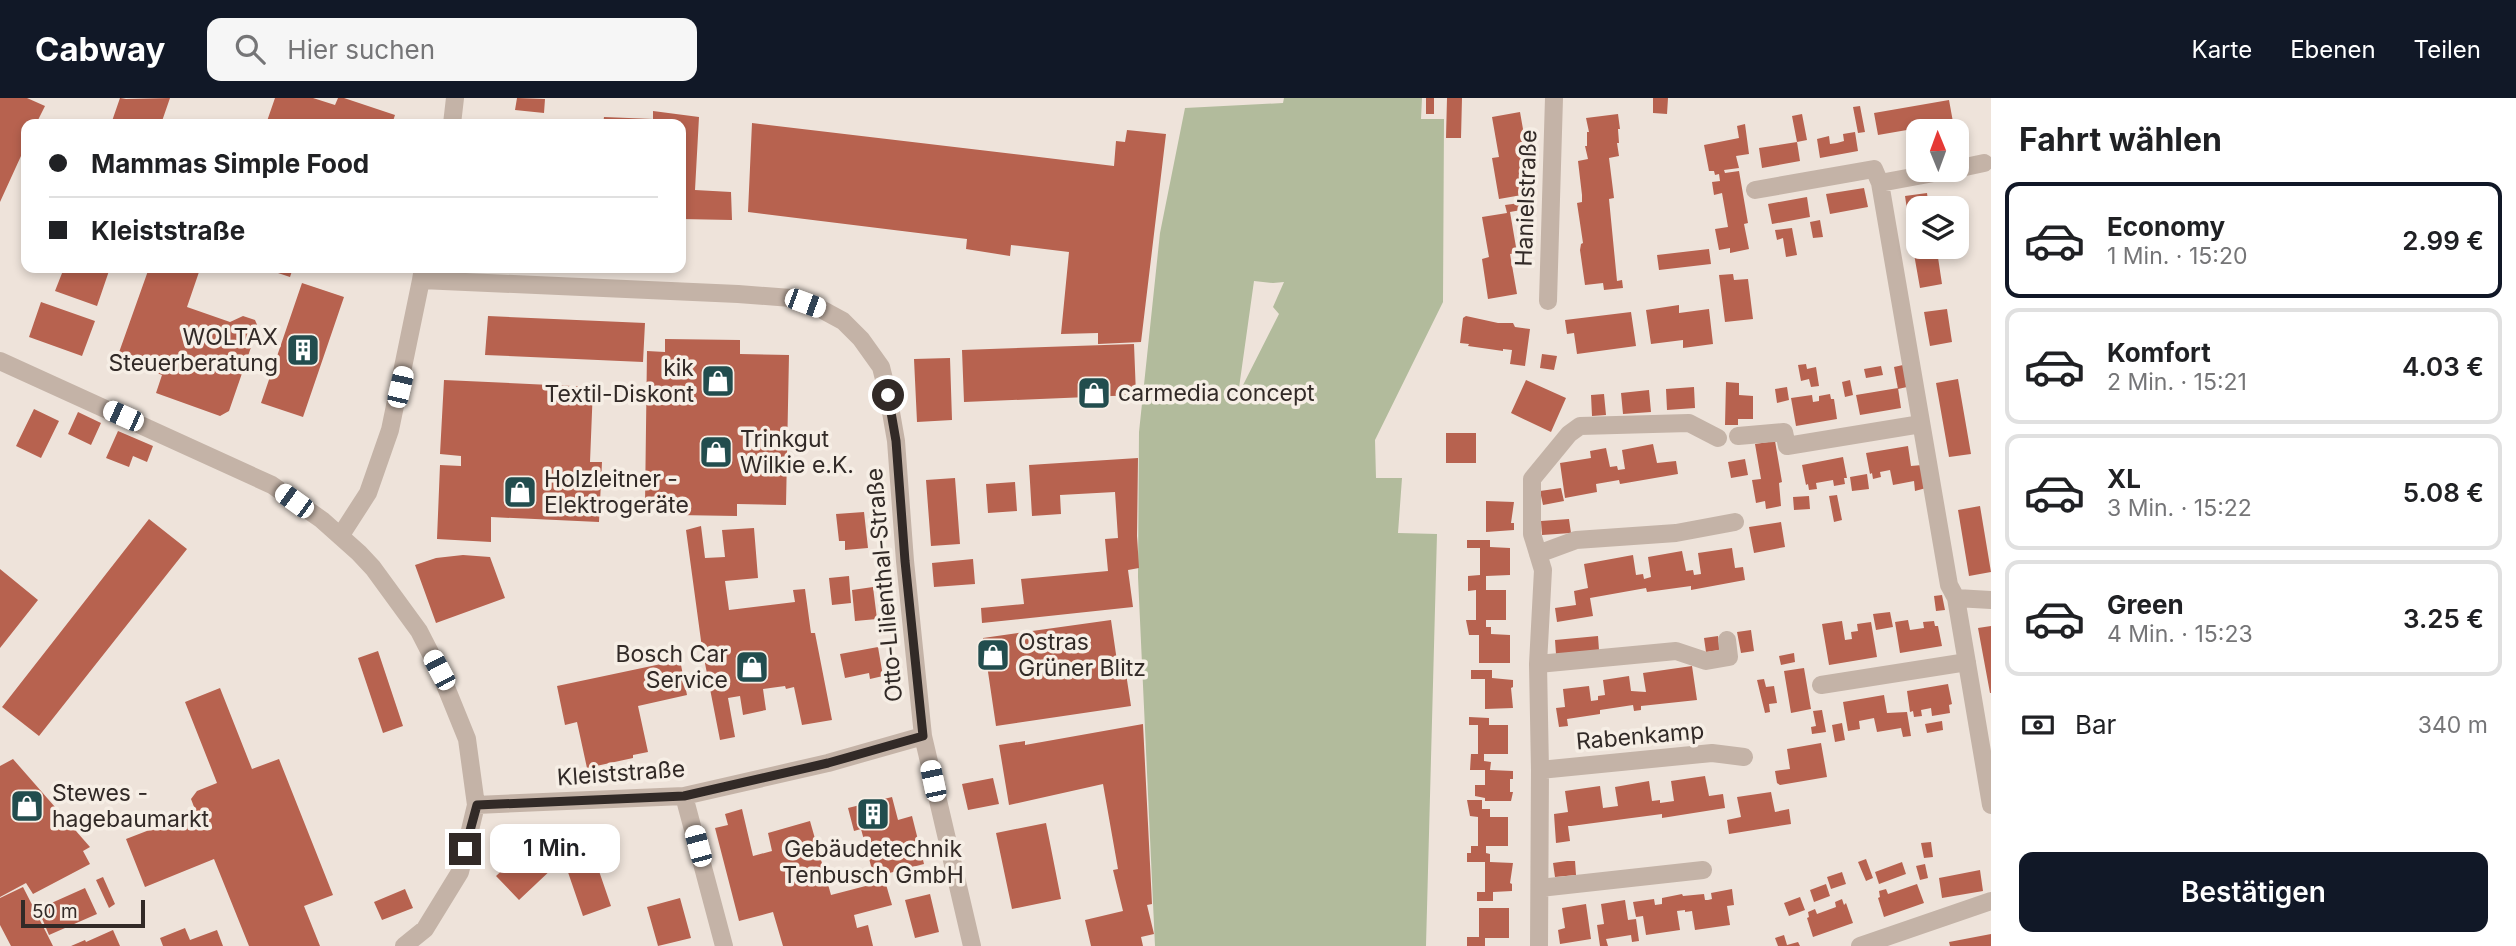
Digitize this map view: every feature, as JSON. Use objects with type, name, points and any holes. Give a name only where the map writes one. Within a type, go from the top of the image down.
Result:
[{"type":"street","points":[[453,113],[461,98]]},
{"type":"street","name":"Hanielstraße","points":[[1548,301],[1554,98]]},
{"type":"street","points":[[1969,166],[1984,163]]},
{"type":"street","points":[[1755,190],[1874,169],[1881,183],[1949,585],[1956,598],[1991,805]]},
{"type":"street","points":[[1881,183],[1906,178]]},
{"type":"street","name":"Otto-Lilienthal-Straße","points":[[341,536],[368,493],[390,430],[422,274],[791,298],[819,308],[843,321],[861,339],[881,367],[888,395],[897,453],[906,575],[923,736],[972,946]]},
{"type":"street","points":[[0,361],[272,485],[341,536],[373,568],[419,631],[439,670],[467,739],[477,805],[460,872],[425,929],[404,946]]},
{"type":"street","points":[[1539,946],[1538,664],[1543,570],[1532,534],[1532,479],[1569,434],[1580,426],[1689,423],[1718,438]]},
{"type":"street","points":[[1738,436],[1784,432],[1787,446],[1921,424]]},
{"type":"street","points":[[1538,554],[1576,540],[1676,533],[1734,522]]},
{"type":"street","points":[[1956,598],[1991,600]]},
{"type":"street","points":[[1538,664],[1676,651],[1706,662],[1729,657],[1727,640]]},
{"type":"street","points":[[1821,685],[1967,662]]},
{"type":"street","name":"Kleiststraße","points":[[477,805],[684,796],[828,763],[923,736]]},
{"type":"street","name":"Rabenkamp","points":[[1540,770],[1712,753],[1744,757]]},
{"type":"street","points":[[684,796],[724,946]]},
{"type":"street","points":[[1540,888],[1703,870]]},
{"type":"street","points":[[1860,946],[1991,901]]},
{"type":"green space","points":[[1284,98],[1422,98],[1421,119],[1444,119],[1443,302],[1375,440],[1376,478],[1402,478],[1398,533],[1437,534],[1426,946],[1155,946],[1138,577],[1139,432],[1160,233],[1185,108],[1283,103]],"holes":[[[1254,281],[1284,282],[1273,307],[1279,314],[1238,395]]]},
{"type":"building","points":[[0,98],[27,98],[45,106],[38,119],[21,119],[21,156],[0,202]]},
{"type":"building","points":[[120,98],[170,98],[163,119],[113,119]]},
{"type":"building","points":[[275,98],[313,98],[335,105],[338,98],[344,98],[395,115],[394,119],[268,119]]},
{"type":"building","points":[[517,98],[545,99],[544,113],[515,110]]},
{"type":"building","points":[[1426,98],[1434,98],[1434,114],[1426,114]]},
{"type":"building","points":[[1447,98],[1462,98],[1461,138],[1446,138]]},
{"type":"building","points":[[1653,98],[1668,98],[1667,114],[1653,113]]},
{"type":"building","points":[[1949,100],[1952,119],[1906,119],[1906,130],[1878,135],[1874,113]]},
{"type":"building","points":[[1860,106],[1865,132],[1858,133],[1853,107]]},
{"type":"building","points":[[653,111],[699,117],[695,190],[731,192],[732,220],[686,219],[686,119],[653,119]]},
{"type":"building","points":[[1520,112],[1527,152],[1520,153],[1527,194],[1499,199],[1492,158],[1499,157],[1492,117]]},
{"type":"building","points":[[1618,114],[1619,156],[1609,158],[1614,198],[1609,199],[1617,281],[1622,280],[1623,288],[1604,290],[1603,283],[1585,285],[1577,203],[1582,202],[1578,161],[1588,159],[1585,146],[1589,132],[1586,118]]},
{"type":"building","points":[[1802,114],[1807,140],[1797,142],[1792,116]]},
{"type":"building","points":[[604,117],[653,119],[604,119]]},
{"type":"building","points":[[752,123],[1114,166],[1116,141],[1125,142],[1127,130],[1166,134],[1141,342],[1098,344],[1098,333],[1061,334],[1069,252],[1011,245],[1010,256],[966,249],[967,239],[748,212]]},
{"type":"building","points":[[1745,124],[1749,154],[1736,156],[1739,168],[1724,170],[1725,173],[1739,171],[1748,223],[1744,224],[1749,249],[1730,253],[1730,248],[1719,250],[1715,229],[1728,227],[1722,193],[1714,195],[1712,182],[1720,181],[1719,174],[1715,175],[1714,171],[1709,171],[1704,145],[1739,138],[1737,126]]},
{"type":"building","points":[[1855,132],[1858,151],[1820,158],[1817,139],[1829,136],[1830,144],[1837,143],[1844,141],[1843,134]]},
{"type":"building","points":[[1797,142],[1800,161],[1762,168],[1759,148]]},
{"type":"building","points":[[1864,188],[1868,207],[1830,214],[1826,194]]},
{"type":"building","points":[[1927,193],[1927,196],[1906,196],[1906,203],[1905,196]]},
{"type":"building","points":[[1807,197],[1810,217],[1772,224],[1768,204]]},
{"type":"building","points":[[1520,203],[1521,210],[1510,212],[1517,253],[1510,254],[1517,294],[1488,299],[1482,259],[1489,257],[1482,217],[1507,213],[1505,205]]},
{"type":"building","points":[[1820,220],[1823,237],[1813,238],[1810,222]]},
{"type":"building","points":[[1792,228],[1797,255],[1786,257],[1783,238],[1777,240],[1775,230]]},
{"type":"building","points":[[1709,249],[1711,264],[1659,270],[1657,255]]},
{"type":"building","points":[[1915,259],[1938,259],[1942,284],[1920,288]]},
{"type":"building","points":[[62,273],[108,273],[97,306],[55,291]]},
{"type":"building","points":[[147,273],[199,273],[187,307],[230,322],[243,316],[255,320],[258,327],[229,411],[220,416],[156,393],[162,375],[117,358]]},
{"type":"building","points":[[1733,274],[1734,280],[1748,279],[1753,319],[1725,322],[1719,275]]},
{"type":"building","name":"WOLTAX Steuerberatung","points":[[302,283],[344,297],[303,417],[261,403]]},
{"type":"building","points":[[41,302],[95,321],[82,356],[29,337]]},
{"type":"building","points":[[1679,305],[1679,313],[1709,309],[1713,344],[1683,348],[1683,340],[1651,344],[1646,310]]},
{"type":"building","points":[[1947,309],[1952,342],[1930,346],[1924,312]]},
{"type":"building","points":[[1631,312],[1636,346],[1577,354],[1574,333],[1567,334],[1565,320]]},
{"type":"building","points":[[488,316],[645,323],[643,362],[485,355]]},
{"type":"building","points":[[1466,316],[1498,323],[1513,323],[1515,327],[1530,329],[1525,366],[1510,364],[1512,350],[1503,351],[1460,343],[1463,318]]},
{"type":"building","name":"Trinkgut Wilkie e.K.","points":[[665,339],[740,340],[740,354],[789,355],[786,505],[737,504],[737,516],[676,515],[676,504],[645,504],[647,351],[665,352]]},
{"type":"building","points":[[1134,344],[1136,395],[964,402],[962,350]]},
{"type":"building","points":[[1542,354],[1557,356],[1554,370],[1540,368]]},
{"type":"building","points":[[950,358],[952,420],[917,422],[914,359]]},
{"type":"building","points":[[1806,364],[1807,369],[1816,367],[1819,386],[1811,387],[1809,379],[1801,381],[1798,365]]},
{"type":"building","points":[[1903,365],[1907,387],[1898,389],[1894,367]]},
{"type":"building","points":[[1881,366],[1883,375],[1866,378],[1864,369]]},
{"type":"building","points":[[1958,379],[1971,454],[1949,457],[1936,383]]},
{"type":"building","points":[[444,380],[593,387],[590,462],[602,462],[599,522],[491,517],[491,542],[437,539],[440,465],[461,466],[461,456],[440,454]]},
{"type":"building","points":[[1526,380],[1566,398],[1551,432],[1511,413]]},
{"type":"building","points":[[1850,380],[1853,395],[1845,397],[1842,382]]},
{"type":"building","points":[[1726,382],[1739,383],[1739,395],[1753,396],[1753,419],[1738,419],[1738,425],[1725,425]]},
{"type":"building","points":[[1694,387],[1695,408],[1667,410],[1666,389]]},
{"type":"building","points":[[1787,387],[1789,400],[1777,403],[1775,389]]},
{"type":"building","points":[[1898,388],[1901,408],[1860,415],[1856,395]]},
{"type":"building","points":[[1649,390],[1651,412],[1623,414],[1621,393]]},
{"type":"building","points":[[1604,394],[1606,415],[1592,416],[1591,395]]},
{"type":"building","points":[[1830,394],[1831,399],[1834,399],[1837,419],[1796,426],[1791,398],[1812,395],[1813,402],[1819,401],[1819,396]]},
{"type":"building","points":[[34,409],[59,421],[41,458],[16,446]]},
{"type":"building","points":[[78,412],[101,423],[91,445],[68,434]]},
{"type":"building","points":[[118,431],[153,446],[147,462],[133,456],[129,467],[106,458]]},
{"type":"building","points":[[1446,433],[1476,433],[1476,463],[1446,463]]},
{"type":"building","points":[[1775,441],[1782,482],[1779,483],[1781,506],[1766,509],[1765,501],[1756,503],[1752,480],[1761,479],[1755,444]]},
{"type":"building","points":[[1653,444],[1657,463],[1676,461],[1678,474],[1620,484],[1619,480],[1596,484],[1597,492],[1565,498],[1560,463],[1591,458],[1590,451],[1606,448],[1610,467],[1625,469],[1622,450]]},
{"type":"building","points":[[1908,446],[1911,466],[1922,465],[1926,488],[1915,491],[1914,481],[1893,485],[1890,470],[1880,472],[1881,477],[1873,479],[1866,453]]},
{"type":"building","points":[[1843,457],[1847,478],[1844,478],[1845,484],[1834,486],[1833,480],[1816,483],[1817,489],[1809,490],[1802,465]]},
{"type":"building","points":[[1138,458],[1139,568],[1128,570],[1133,607],[982,623],[981,608],[1024,604],[1021,579],[1108,571],[1105,539],[1118,538],[1115,492],[1060,495],[1061,514],[1032,516],[1029,465]]},
{"type":"building","points":[[1745,459],[1748,475],[1731,478],[1728,462]]},
{"type":"building","points":[[1867,474],[1869,489],[1852,491],[1850,477]]},
{"type":"building","points":[[955,478],[960,544],[931,546],[926,480]]},
{"type":"building","points":[[1015,482],[1017,511],[988,513],[986,484]]},
{"type":"building","points":[[1561,488],[1564,501],[1543,505],[1540,491]]},
{"type":"building","points":[[1837,495],[1842,520],[1834,522],[1829,496]]},
{"type":"building","points":[[1809,496],[1810,509],[1794,510],[1793,497]]},
{"type":"building","points":[[1486,501],[1514,502],[1511,523],[1514,523],[1514,530],[1486,532]]},
{"type":"building","points":[[1980,506],[1991,572],[1969,576],[1958,510]]},
{"type":"building","points":[[864,512],[868,548],[845,550],[845,541],[839,541],[836,514]]},
{"type":"building","points":[[149,519],[187,549],[39,736],[2,707]]},
{"type":"building","points":[[1569,519],[1571,533],[1542,535],[1541,521]]},
{"type":"building","points":[[1781,522],[1785,547],[1754,553],[1749,527]]},
{"type":"building","points":[[701,526],[705,558],[725,557],[722,530],[754,528],[758,578],[725,581],[729,610],[795,602],[793,590],[805,589],[811,633],[815,633],[832,720],[802,725],[794,687],[763,689],[766,710],[743,715],[740,696],[728,698],[735,737],[720,740],[702,648],[686,530]]},
{"type":"building","points":[[1467,540],[1490,540],[1490,547],[1510,548],[1510,575],[1486,576],[1486,590],[1506,590],[1506,620],[1486,620],[1486,627],[1491,627],[1491,634],[1510,635],[1510,663],[1479,663],[1479,635],[1469,635],[1466,620],[1476,620],[1476,590],[1468,591],[1468,576],[1480,575],[1480,548],[1467,548]]},
{"type":"building","points":[[1732,548],[1735,568],[1743,567],[1745,580],[1691,590],[1691,586],[1647,592],[1646,588],[1590,598],[1593,616],[1557,622],[1555,608],[1576,605],[1574,591],[1588,588],[1584,564],[1633,555],[1636,575],[1643,574],[1644,579],[1651,577],[1648,557],[1682,551],[1686,571],[1693,570],[1694,575],[1701,574],[1698,553]]},
{"type":"building","points":[[463,555],[490,557],[505,598],[436,623],[415,565],[436,558]]},
{"type":"building","points":[[973,559],[975,584],[934,587],[932,563]]},
{"type":"building","points":[[0,569],[38,600],[0,648]]},
{"type":"building","points":[[849,576],[851,603],[832,605],[829,578]]},
{"type":"building","points":[[873,587],[877,619],[855,621],[852,590]]},
{"type":"building","points":[[1942,595],[1945,610],[1936,611],[1934,596]]},
{"type":"building","points":[[1890,612],[1893,627],[1876,630],[1873,614]]},
{"type":"building","points":[[1111,620],[1118,668],[1125,667],[1131,706],[996,726],[983,638]]},
{"type":"building","points":[[1908,620],[1910,630],[1924,628],[1923,622],[1934,621],[1935,626],[1938,626],[1942,646],[1900,653],[1895,622]]},
{"type":"building","points":[[1842,621],[1845,640],[1852,639],[1851,632],[1858,631],[1857,624],[1871,622],[1877,657],[1829,665],[1822,624]]},
{"type":"building","points":[[1991,626],[1991,693],[1990,693],[1978,628]]},
{"type":"building","points":[[1751,630],[1754,651],[1741,653],[1737,632]]},
{"type":"building","points":[[1598,636],[1599,650],[1556,654],[1555,640]]},
{"type":"building","points":[[1718,636],[1720,650],[1706,652],[1704,638]]},
{"type":"building","points":[[878,647],[883,676],[870,679],[869,673],[845,678],[840,654]]},
{"type":"building","points":[[378,651],[403,726],[383,733],[358,658]]},
{"type":"building","points":[[1794,653],[1795,662],[1781,665],[1779,656]]},
{"type":"building","points":[[680,660],[687,695],[638,706],[648,752],[587,768],[577,722],[565,725],[557,686]]},
{"type":"building","points":[[1692,666],[1697,700],[1641,706],[1641,710],[1634,711],[1633,705],[1600,710],[1600,714],[1567,719],[1568,726],[1559,727],[1556,708],[1565,707],[1563,689],[1589,686],[1591,701],[1598,700],[1598,696],[1605,695],[1603,680],[1629,676],[1631,691],[1646,692],[1643,673]]},
{"type":"building","points":[[1804,668],[1811,709],[1791,713],[1784,671]]},
{"type":"building","points":[[1471,670],[1492,670],[1492,678],[1513,680],[1513,708],[1485,709],[1485,679],[1471,679]]},
{"type":"building","points":[[1764,679],[1766,687],[1774,686],[1777,703],[1769,704],[1770,712],[1765,713],[1757,680]]},
{"type":"building","points":[[1948,684],[1952,704],[1949,705],[1950,713],[1932,716],[1931,708],[1921,710],[1922,716],[1914,717],[1913,711],[1910,712],[1907,691]]},
{"type":"building","points":[[220,688],[252,769],[279,759],[333,895],[304,906],[320,946],[249,946],[214,859],[145,887],[126,839],[196,812],[191,799],[197,791],[217,783],[185,702]]},
{"type":"building","points":[[1884,695],[1887,713],[1907,712],[1911,736],[1903,737],[1901,728],[1877,732],[1874,718],[1859,721],[1860,729],[1848,731],[1843,702]]},
{"type":"building","points":[[1822,710],[1826,732],[1812,734],[1811,727],[1816,726],[1813,711]]},
{"type":"building","points":[[1469,717],[1489,718],[1489,725],[1508,725],[1508,754],[1484,754],[1484,761],[1491,762],[1490,770],[1513,771],[1513,779],[1510,779],[1510,792],[1513,792],[1511,801],[1485,801],[1485,798],[1475,796],[1475,785],[1485,785],[1485,770],[1470,770],[1471,754],[1478,754],[1478,725],[1469,725]]},
{"type":"building","points":[[1942,721],[1943,730],[1927,733],[1925,724]]},
{"type":"building","points":[[1842,723],[1845,740],[1835,742],[1832,725]]},
{"type":"building","points":[[1143,724],[1152,904],[1147,905],[1154,934],[1141,937],[1143,946],[1091,946],[1085,920],[1123,911],[1113,870],[1118,869],[1103,784],[1009,805],[999,745],[1025,741],[1025,745]]},
{"type":"building","points":[[1821,743],[1827,777],[1780,785],[1777,783],[1775,771],[1790,769],[1787,749]]},
{"type":"building","name":"Stewes - hagebaumarkt","points":[[13,759],[90,847],[83,851],[90,864],[33,894],[26,883],[0,897],[0,766]]},
{"type":"building","points":[[1705,776],[1709,796],[1723,794],[1725,808],[1662,818],[1662,814],[1568,826],[1570,841],[1556,843],[1554,814],[1568,812],[1565,791],[1600,786],[1603,808],[1618,806],[1615,787],[1649,781],[1652,801],[1660,800],[1660,803],[1674,801],[1671,781]]},
{"type":"building","points":[[993,778],[999,804],[968,810],[962,784]]},
{"type":"building","points":[[1771,792],[1775,812],[1789,809],[1791,824],[1729,834],[1727,820],[1741,817],[1737,797]]},
{"type":"building","points":[[892,797],[898,820],[912,816],[924,864],[874,877],[861,829],[854,831],[848,808]]},
{"type":"building","points":[[1467,800],[1482,800],[1482,809],[1490,809],[1490,817],[1508,817],[1508,846],[1486,846],[1486,853],[1490,854],[1490,862],[1513,863],[1510,883],[1512,891],[1493,892],[1493,901],[1477,901],[1477,892],[1485,892],[1485,862],[1467,862],[1467,853],[1471,853],[1471,846],[1478,846],[1478,817],[1470,816]]},
{"type":"building","points":[[742,809],[753,856],[772,851],[768,833],[810,821],[831,895],[885,881],[892,905],[854,915],[857,928],[868,925],[873,946],[783,946],[773,912],[739,921],[715,828],[728,825],[725,814]]},
{"type":"building","points":[[1046,823],[1061,899],[1012,909],[996,833]]},
{"type":"building","points":[[587,836],[611,906],[583,916],[559,846]]},
{"type":"building","points":[[1931,842],[1933,857],[1924,858],[1921,843]]},
{"type":"building","points":[[533,846],[554,867],[519,900],[496,876]]},
{"type":"building","points":[[1866,859],[1873,878],[1866,881],[1858,862]]},
{"type":"building","points":[[1575,861],[1576,875],[1555,877],[1553,863]]},
{"type":"building","points":[[1902,862],[1906,874],[1879,884],[1875,872]]},
{"type":"building","points":[[1925,864],[1928,878],[1920,880],[1916,866]]},
{"type":"building","points":[[1980,870],[1983,891],[1942,898],[1939,878]]},
{"type":"building","points":[[1842,872],[1846,884],[1831,889],[1827,877]]},
{"type":"building","points":[[103,877],[115,904],[109,908],[96,880]]},
{"type":"building","points":[[1826,884],[1830,896],[1814,902],[1810,890]]},
{"type":"building","points":[[1917,884],[1924,903],[1884,917],[1878,898],[1879,891],[1886,889],[1888,894]]},
{"type":"building","points":[[23,887],[53,946],[11,946],[0,925],[0,898]]},
{"type":"building","points":[[85,888],[97,914],[49,935],[38,909]]},
{"type":"building","points":[[405,889],[413,908],[382,920],[374,902]]},
{"type":"building","points":[[1732,889],[1734,905],[1727,906],[1730,925],[1695,930],[1692,911],[1685,910],[1677,911],[1680,930],[1646,935],[1643,916],[1636,917],[1633,902],[1654,899],[1655,905],[1662,904],[1662,898],[1682,894],[1704,894],[1705,900],[1708,900],[1712,899],[1711,893]]},
{"type":"building","points":[[930,894],[939,932],[915,938],[905,900]]},
{"type":"building","points":[[1800,897],[1805,910],[1789,916],[1784,903]]},
{"type":"building","points":[[680,898],[691,938],[658,946],[647,907]]},
{"type":"building","points":[[1842,899],[1853,923],[1813,937],[1807,918],[1808,912],[1815,909],[1817,914],[1836,907],[1835,902]]},
{"type":"building","points":[[1625,900],[1628,920],[1636,919],[1639,941],[1632,942],[1631,935],[1606,939],[1608,946],[1600,946],[1597,925],[1604,924],[1601,904]]},
{"type":"building","points":[[1586,904],[1591,939],[1560,944],[1558,930],[1565,928],[1562,908]]},
{"type":"building","points":[[1479,908],[1509,908],[1509,938],[1485,938],[1485,946],[1467,946],[1467,937],[1479,937]]},
{"type":"building","points":[[185,928],[190,940],[217,930],[223,946],[163,946],[160,938]]},
{"type":"building","points":[[113,930],[120,946],[71,946],[85,940],[86,942]]},
{"type":"building","points":[[1991,934],[1991,946],[1950,946],[1949,942]]},
{"type":"building","points":[[1784,935],[1787,945],[1798,942],[1800,946],[1778,946],[1775,938]]},
{"type":"place","name":"WOLTAX Steuerberatung","points":[[303,350]]},
{"type":"place","name":"kik Textil-Diskont","points":[[718,381]]},
{"type":"place","name":"carmedia concept","points":[[1094,393]]},
{"type":"place","name":"Trinkgut Wilkie e.K.","points":[[716,452]]},
{"type":"place","name":"Holzleitner - Elektrogeräte","points":[[520,492]]},
{"type":"place","name":"Ostras Grüner Blitz","points":[[993,655]]},
{"type":"place","name":"Bosch Car Service","points":[[752,667]]},
{"type":"place","name":"Stewes - hagebaumarkt","points":[[27,806]]},
{"type":"place","name":"Gebäudetechnik Tenbusch GmbH","points":[[873,814]]},
{"type":"route","points":[[465,849],[477,805],[684,796],[828,763],[923,736],[911,631],[896,441],[888,395]]}]
